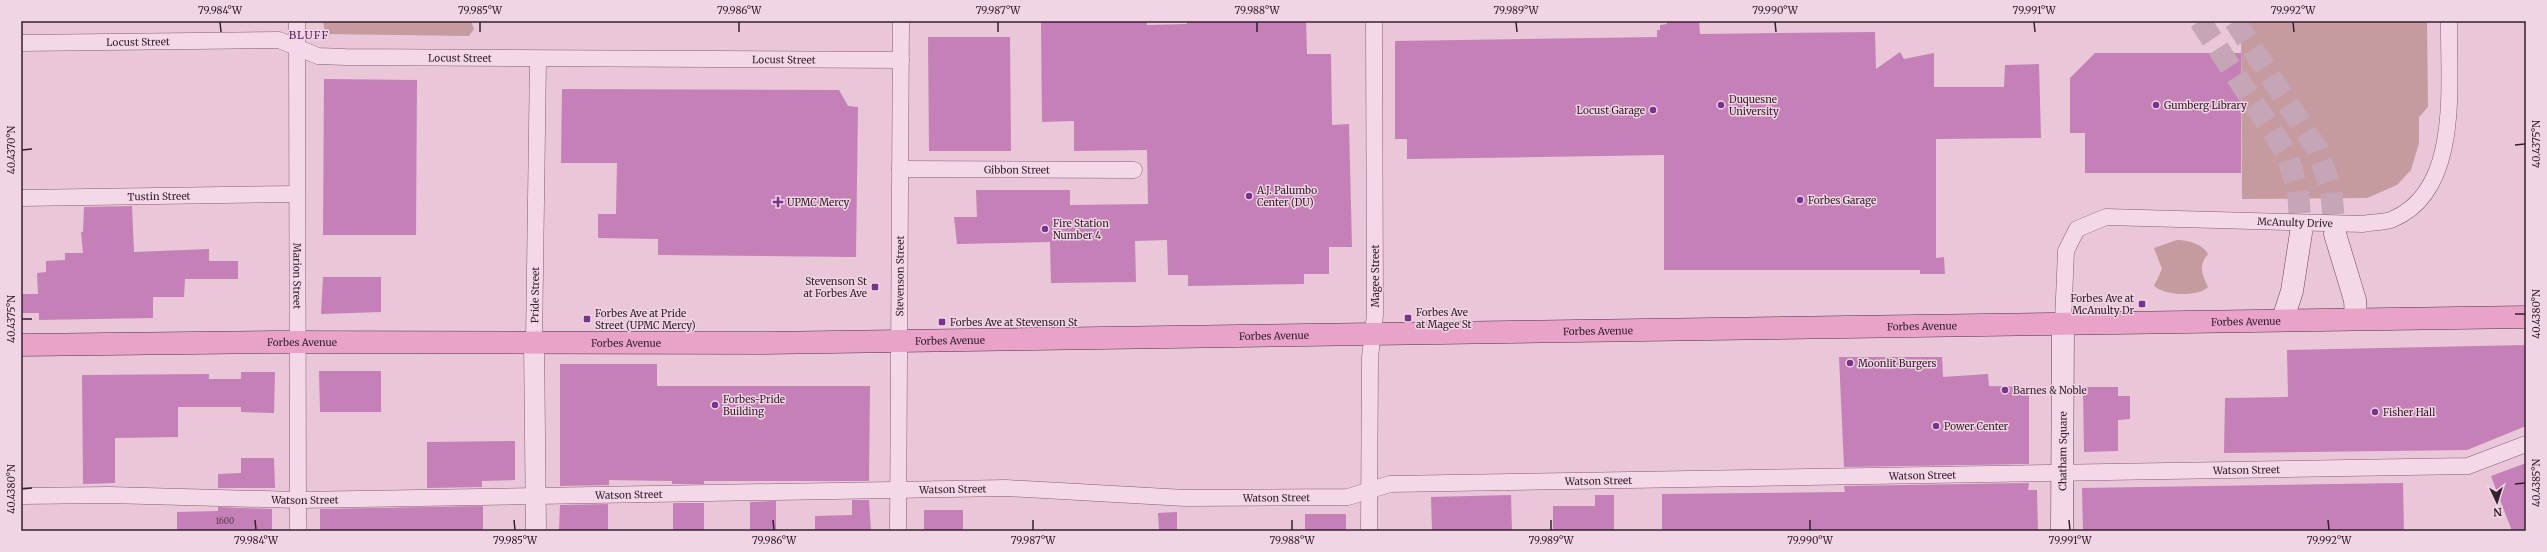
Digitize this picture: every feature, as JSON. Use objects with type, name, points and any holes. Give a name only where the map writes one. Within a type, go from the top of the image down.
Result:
[{"type":"main road","points":[[2283,319],[2292,291],[2301,233]]},
{"type":"main road","points":[[2335,234],[2355,300],[2356,318]]},
{"type":"main road","name":"Forbes Avenue","points":[[21,345],[534,341],[900,341],[2063,322],[2526,317]]},
{"type":"main road","name":"Chatham Square","points":[[2062,531],[2063,322]]},
{"type":"street","name":"Marion Street","points":[[297,21],[296,194],[298,531]]},
{"type":"street","name":"Stevenson Street","points":[[898,531],[901,21]]},
{"type":"street","name":"Magee Street","points":[[1369,531],[1370,357],[1375,315],[1374,21]]},
{"type":"street","name":"McAnulty Drive","points":[[2063,322],[2066,251],[2077,229],[2106,216],[2363,224],[2393,219],[2420,201],[2437,175],[2446,138],[2449,21]]},
{"type":"street","name":"Locust Street","points":[[21,43],[279,40],[318,56],[338,57],[538,60],[901,60]]},
{"type":"street","name":"Pride Street","points":[[536,531],[534,341],[538,60]]},
{"type":"street","name":"Gibbon Street","points":[[900,169],[1134,170]]},
{"type":"street","name":"Tustin Street","points":[[21,198],[296,194]]},
{"type":"street","name":"Watson Street","points":[[21,496],[109,495],[298,500],[536,498],[1006,488],[1185,498],[1348,497],[1390,484],[2062,471],[2468,466],[2526,444]]},
{"type":"shaded area","points":[[323,21],[471,21],[474,29],[469,36],[325,34]]},
{"type":"shaded area","points":[[2241,21],[2427,21],[2428,107],[2419,117],[2419,143],[2411,170],[2397,185],[2367,198],[2242,199]]},
{"type":"shaded area","points":[[2177,240],[2199,245],[2208,254],[2202,266],[2203,274],[2208,287],[2204,290],[2190,294],[2182,294],[2166,292],[2154,286],[2162,269],[2154,248]]},
{"type":"building","name":"A.J. Palumbo Center (DU)","points":[[1041,21],[1147,21],[1147,25],[1187,24],[1187,21],[1306,21],[1307,54],[1331,54],[1332,125],[1349,124],[1352,247],[1329,247],[1329,274],[1304,274],[1304,284],[1188,286],[1188,275],[1168,275],[1167,240],[1135,241],[1136,282],[1051,283],[1050,242],[957,244],[954,217],[977,217],[976,190],[1070,190],[1070,205],[1148,204],[1147,150],[1074,151],[1074,121],[1042,122]]},
{"type":"building","name":"Locust Garage","points":[[1667,21],[1699,21],[1700,34],[1875,32],[1876,69],[1900,52],[1904,59],[1934,53],[1934,87],[2004,87],[2005,65],[2039,64],[2041,138],[1936,139],[1936,258],[1944,257],[1945,274],[1920,274],[1920,270],[1664,270],[1664,155],[1407,159],[1407,139],[1395,139],[1395,41],[1657,37],[1657,30],[1660,30],[1660,25],[1667,24]]},
{"type":"building","points":[[928,37],[1010,37],[1011,151],[929,151]]},
{"type":"building","name":"Gumberg Library","points":[[2095,53],[2241,53],[2241,173],[2085,173],[2085,133],[2070,133],[2070,78]]},
{"type":"building","points":[[324,79],[417,80],[416,235],[323,235]]},
{"type":"building","points":[[562,89],[839,90],[848,106],[858,107],[856,257],[658,255],[658,239],[598,238],[598,214],[616,214],[617,163],[561,163]]},
{"type":"building","points":[[132,206],[134,252],[209,249],[209,261],[238,261],[238,279],[185,279],[184,297],[153,297],[153,318],[39,320],[39,313],[21,313],[21,294],[38,294],[37,273],[46,272],[46,261],[65,260],[65,253],[83,253],[81,232],[83,232],[84,207]]},
{"type":"building","points":[[323,277],[381,277],[381,312],[321,314]]},
{"type":"building","name":"Fisher Hall","points":[[2526,345],[2526,426],[2467,450],[2224,453],[2225,398],[2288,397],[2287,350]]},
{"type":"building","name":"Power Center","points":[[1839,357],[1942,357],[1943,377],[1988,374],[1989,386],[2029,387],[2029,464],[1844,467]]},
{"type":"building","name":"Forbes-Pride Building","points":[[560,364],[657,364],[657,386],[870,386],[869,481],[704,481],[704,484],[672,484],[672,481],[609,480],[609,485],[560,486]]},
{"type":"building","points":[[319,371],[381,371],[381,412],[320,412]]},
{"type":"building","points":[[241,372],[275,372],[274,413],[241,412],[241,407],[178,407],[178,437],[115,438],[115,483],[83,484],[82,375],[209,374],[209,379],[241,379]]},
{"type":"building","points":[[2083,387],[2118,387],[2118,396],[2130,396],[2130,419],[2118,420],[2118,451],[2084,452]]},
{"type":"building","points":[[515,441],[515,480],[482,481],[482,487],[427,488],[427,442]]},
{"type":"building","points":[[241,458],[274,458],[275,488],[218,488],[218,474],[241,473]]},
{"type":"building","points":[[2526,463],[2526,531],[2512,531],[2491,476]]},
{"type":"building","points":[[2029,483],[2028,490],[2037,490],[2038,531],[1662,531],[1662,494],[1845,492],[1844,486]]},
{"type":"building","points":[[2403,483],[2404,531],[2083,531],[2082,488]]},
{"type":"building","points":[[1511,495],[1512,531],[1432,531],[1431,497]]},
{"type":"building","points":[[1595,495],[1614,495],[1614,531],[1553,531],[1553,506],[1595,506]]},
{"type":"building","points":[[852,500],[869,500],[871,531],[815,531],[815,516],[852,515]]},
{"type":"building","points":[[776,501],[776,531],[750,531],[750,502]]},
{"type":"building","points":[[673,503],[704,503],[704,531],[673,531]]},
{"type":"building","points":[[608,504],[608,531],[559,531],[560,505]]},
{"type":"building","points":[[483,506],[483,531],[320,531],[320,509]]},
{"type":"building","points":[[218,507],[272,509],[272,531],[177,531],[177,512],[218,511]]},
{"type":"building","points":[[924,510],[963,510],[963,531],[924,531]]},
{"type":"building","points":[[1177,512],[1177,531],[1159,531],[1158,513]]},
{"type":"building","points":[[1305,514],[1346,514],[1346,531],[1305,531]]},
{"type":"tunnel","points":[[2200,21],[2286,152],[2298,190],[2301,233]]},
{"type":"tunnel","points":[[2235,21],[2317,149],[2331,189],[2335,234]]},
{"type":"place","name":"Duquesne University","points":[[1721,105]]},
{"type":"place","name":"Gumberg Library","points":[[2156,105]]},
{"type":"place","name":"Locust Garage","points":[[1653,110]]},
{"type":"place","name":"A.J. Palumbo Center (DU)","points":[[1249,196]]},
{"type":"place","name":"Forbes Garage","points":[[1800,200]]},
{"type":"place","name":"UPMC Mercy","points":[[778,202]]},
{"type":"place","name":"Fire Station Number 4","points":[[1045,229]]},
{"type":"place","name":"Stevenson St at Forbes Ave","points":[[875,287]]},
{"type":"place","name":"Forbes Ave at McAnulty Dr","points":[[2142,304]]},
{"type":"place","name":"Forbes Ave at Magee St","points":[[1408,318]]},
{"type":"place","name":"Forbes Ave at Pride Street (UPMC Mercy)","points":[[587,319]]},
{"type":"place","name":"Forbes Ave at Stevenson St","points":[[942,322]]},
{"type":"place","name":"Moonlit Burgers","points":[[1850,363]]},
{"type":"place","name":"Barnes & Noble","points":[[2005,390]]},
{"type":"place","name":"Forbes-Pride Building","points":[[715,405]]},
{"type":"place","name":"Fisher Hall","points":[[2375,412]]},
{"type":"place","name":"Power Center","points":[[1936,426]]},
{"type":"district","name":"BLUFF","points":[[309,35]]}]
